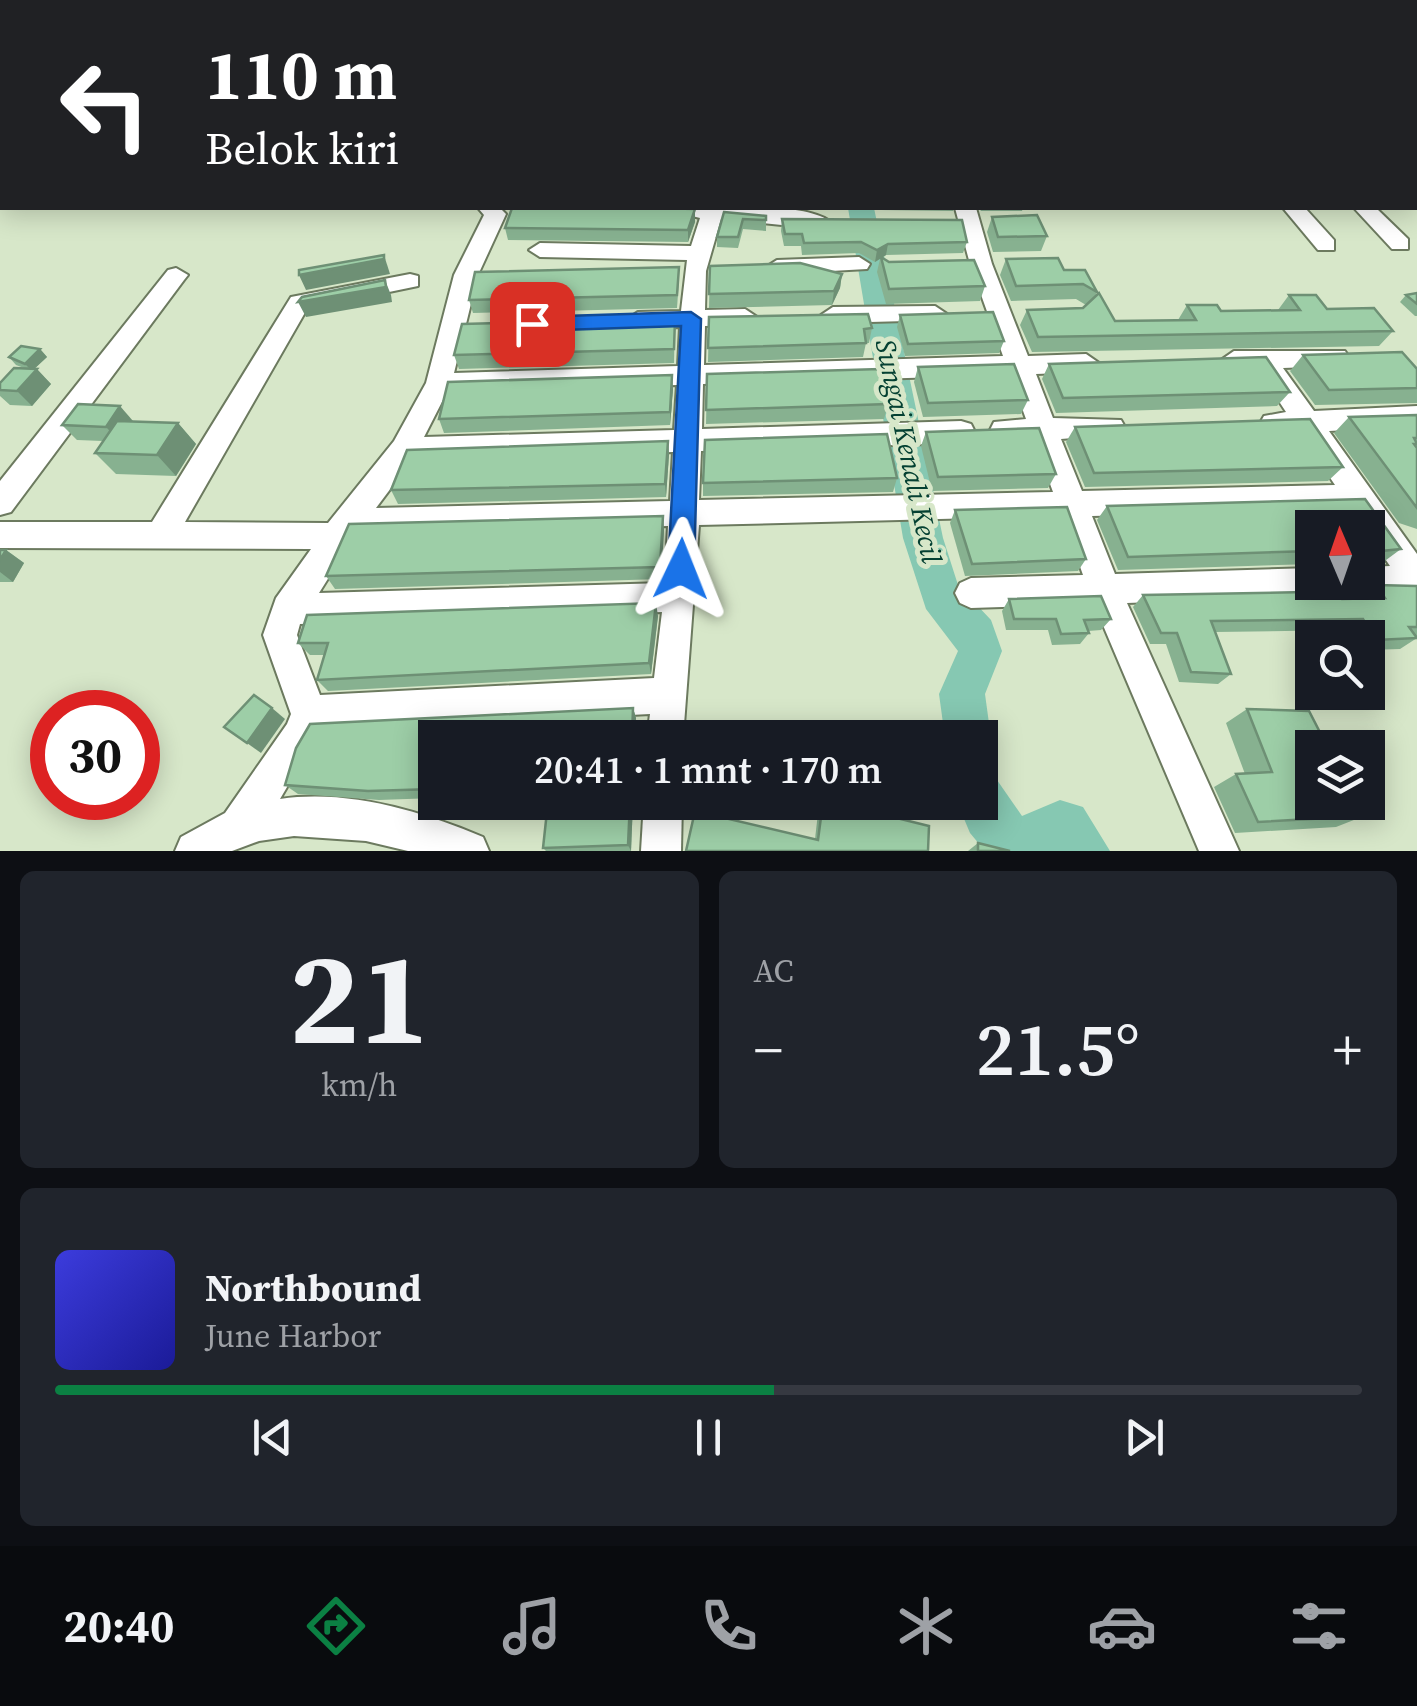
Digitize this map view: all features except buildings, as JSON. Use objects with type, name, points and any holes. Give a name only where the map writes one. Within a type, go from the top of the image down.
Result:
[{"type":"street","points":[[239,826],[300,737],[309,714],[280,635],[288,609],[404,448],[438,382],[462,326],[492,228],[495,214],[491,210]]},
{"type":"street","points":[[675,210],[840,223]]},
{"type":"street","points":[[666,720],[680,597],[691,319],[713,210]]},
{"type":"street","points":[[1296,210],[1326,244]]},
{"type":"street","points":[[1368,210],[1400,244]]},
{"type":"street","points":[[968,218],[980,264],[1010,312],[1020,364],[1104,588],[1220,851]]},
{"type":"street","points":[[784,267],[772,240],[792,220]]},
{"type":"street","points":[[541,262],[702,264]]},
{"type":"street","points":[[748,268],[859,264]]},
{"type":"street","points":[[0,503],[176,275]]},
{"type":"street","points":[[161,535],[299,303],[410,281]]},
{"type":"street","points":[[808,316],[1010,312]]},
{"type":"street","points":[[612,321],[769,317]]},
{"type":"street","points":[[1208,361],[1370,356]]},
{"type":"street","points":[[1264,360],[1417,580]]},
{"type":"street","points":[[438,382],[1114,363]]},
{"type":"street","points":[[1252,423],[1417,416]]},
{"type":"street","points":[[404,448],[1140,426]]},
{"type":"street","points":[[0,535],[161,535],[684,513],[1360,497]]},
{"type":"street","points":[[1385,581],[1417,580]]},
{"type":"street","points":[[971,593],[1295,582]]},
{"type":"street","points":[[288,609],[680,597]]},
{"type":"street","points":[[309,714],[667,696]]},
{"type":"street","points":[[195,851],[239,826],[296,818],[360,820],[412,830],[469,851]]},
{"type":"street","points":[[661,851],[662,820]]},
{"type":"waterway","name":"Sungai Kenali Kecil","points":[[861,210],[923,538],[941,596],[976,634],[980,651],[962,694],[966,720]]},
{"type":"waterway","name":"Sungai Kenali Kecil","points":[[991,820],[1009,837],[1027,842],[1065,825],[1084,851]]},
{"type":"route","points":[[532,324],[691,319],[681,569]]}]
